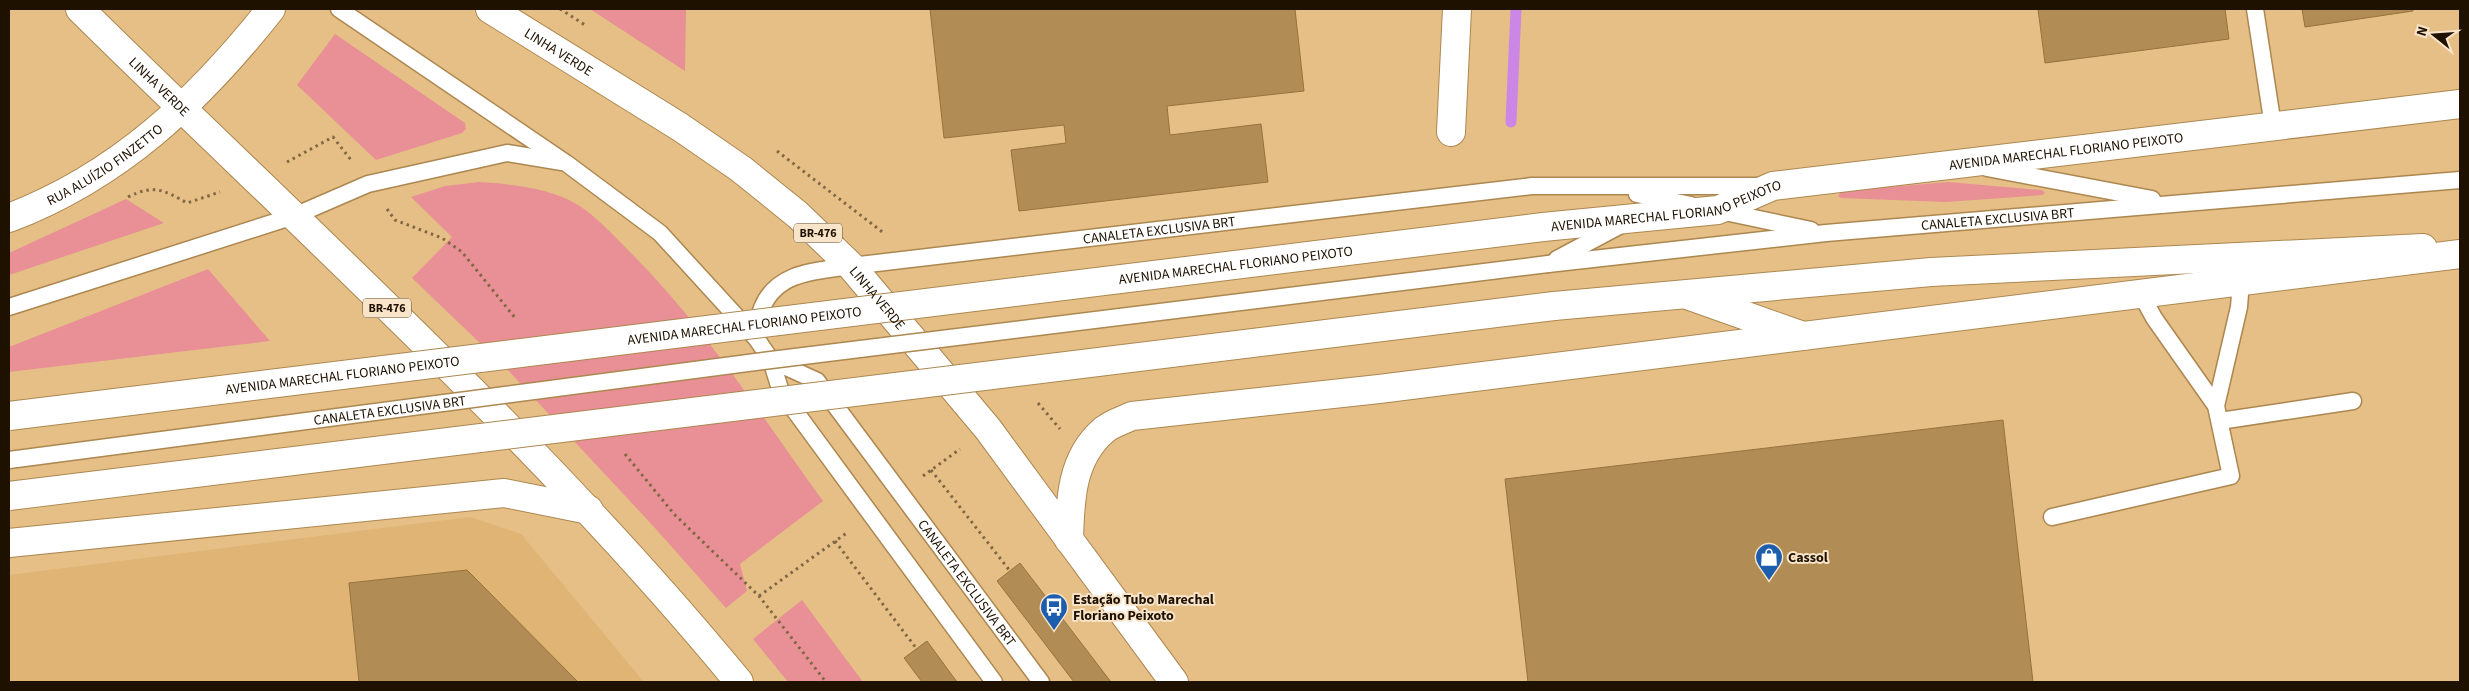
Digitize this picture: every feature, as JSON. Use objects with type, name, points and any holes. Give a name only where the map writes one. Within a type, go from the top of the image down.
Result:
[{"type":"main road","name":"LINHA VERDE","points":[[80,9],[294,216],[589,510],[739,682]]},
{"type":"main road","name":"RUA ALUÍZIO FINZETTO","points":[[9,218],[88,181],[130,153],[182,109],[241,47],[271,9]]},
{"type":"main road","name":"LINHA VERDE","points":[[490,9],[680,127],[741,169],[798,215],[851,266],[988,429],[1174,682]]},
{"type":"main road","points":[[1451,132],[1457,9]]},
{"type":"main road","name":"AVENIDA MARECHAL FLORIANO PEIXOTO","points":[[9,416],[1543,227],[1718,210],[1773,186],[2460,104]]},
{"type":"main road","points":[[9,496],[1554,306],[1940,272],[2460,246]]},
{"type":"main road","points":[[1069,540],[1070,495],[1083,454],[1104,429],[1132,416],[1389,387],[2460,254]]},
{"type":"main road","points":[[1681,294],[1803,336]]},
{"type":"main road","points":[[9,543],[504,493],[589,510]]},
{"type":"lane","points":[[339,9],[566,163],[660,233],[756,338],[771,360],[781,392],[994,682]]},
{"type":"lane","points":[[2254,9],[2273,126]]},
{"type":"lane","points":[[9,307],[294,216],[368,184],[507,153],[566,163]]},
{"type":"lane","name":"CANALETA EXCLUSIVA BRT","points":[[1962,164],[2171,203]]},
{"type":"lane","name":"CANALETA EXCLUSIVA BRT","points":[[9,460],[771,360],[1548,264],[1826,232],[2460,180]]},
{"type":"lane","name":"CANALETA EXCLUSIVA BRT","points":[[756,338],[762,309],[770,294],[784,281],[800,274],[851,266],[1532,186],[1773,186]]},
{"type":"lane","name":"CANALETA EXCLUSIVA BRT","points":[[1603,187],[1826,232]]},
{"type":"lane","name":"CANALETA EXCLUSIVA BRT","points":[[1548,264],[1632,219]]},
{"type":"lane","points":[[2218,414],[2239,308],[2241,282]]},
{"type":"lane","points":[[2052,517],[2231,476],[2218,414],[2154,318],[2141,294]]},
{"type":"lane","name":"CANALETA EXCLUSIVA BRT","points":[[771,360],[817,381],[1041,682]]},
{"type":"lane","points":[[2218,414],[2354,401]]},
{"type":"path","points":[[931,470],[1010,571]]},
{"type":"path","points":[[826,682],[759,596],[835,541],[916,648]]},
{"type":"shaded area","points":[[590,9],[686,9],[685,71]]},
{"type":"shaded area","points":[[335,34],[465,123],[466,129],[462,133],[376,160],[297,85]]},
{"type":"shaded area","points":[[479,182],[517,186],[556,195],[578,205],[599,221],[658,281],[684,311],[732,373],[823,501],[740,564],[747,591],[726,608],[655,528],[506,368],[412,278],[452,237],[411,197],[445,186]]},
{"type":"shaded area","points":[[1948,182],[2041,190],[2045,192],[2043,195],[1946,202],[1841,198],[1838,196],[1842,191]]},
{"type":"shaded area","points":[[126,199],[164,223],[9,275],[9,253]]},
{"type":"shaded area","points":[[208,269],[270,341],[9,372],[9,347]]},
{"type":"shaded area","points":[[470,517],[521,534],[644,682],[9,682],[9,575]]},
{"type":"shaded area","points":[[802,600],[863,682],[788,682],[753,639]]},
{"type":"building","points":[[930,9],[1295,9],[1304,91],[1167,106],[1170,135],[1261,124],[1268,182],[1019,211],[1011,150],[1066,143],[1064,125],[944,138]]},
{"type":"building","points":[[2038,9],[2225,9],[2229,39],[2045,63]]},
{"type":"building","points":[[2302,9],[2413,9],[2413,11],[2305,27]]},
{"type":"building","name":"Cassol","points":[[2003,420],[2033,682],[1528,682],[1505,479]]},
{"type":"building","name":"Estação Tubo Marechal Floriano Peixoto","points":[[1020,563],[1111,682],[1074,682],[997,581]]},
{"type":"building","points":[[467,570],[578,682],[359,682],[349,583]]},
{"type":"building","points":[[927,641],[957,682],[922,682],[904,658]]},
{"type":"waterway","points":[[1511,122],[1516,9]]},
{"type":"place","name":"Cassol","points":[[1769,581]]},
{"type":"place","name":"Estação Tubo Marechal Floriano Peixoto","points":[[1054,631]]}]
